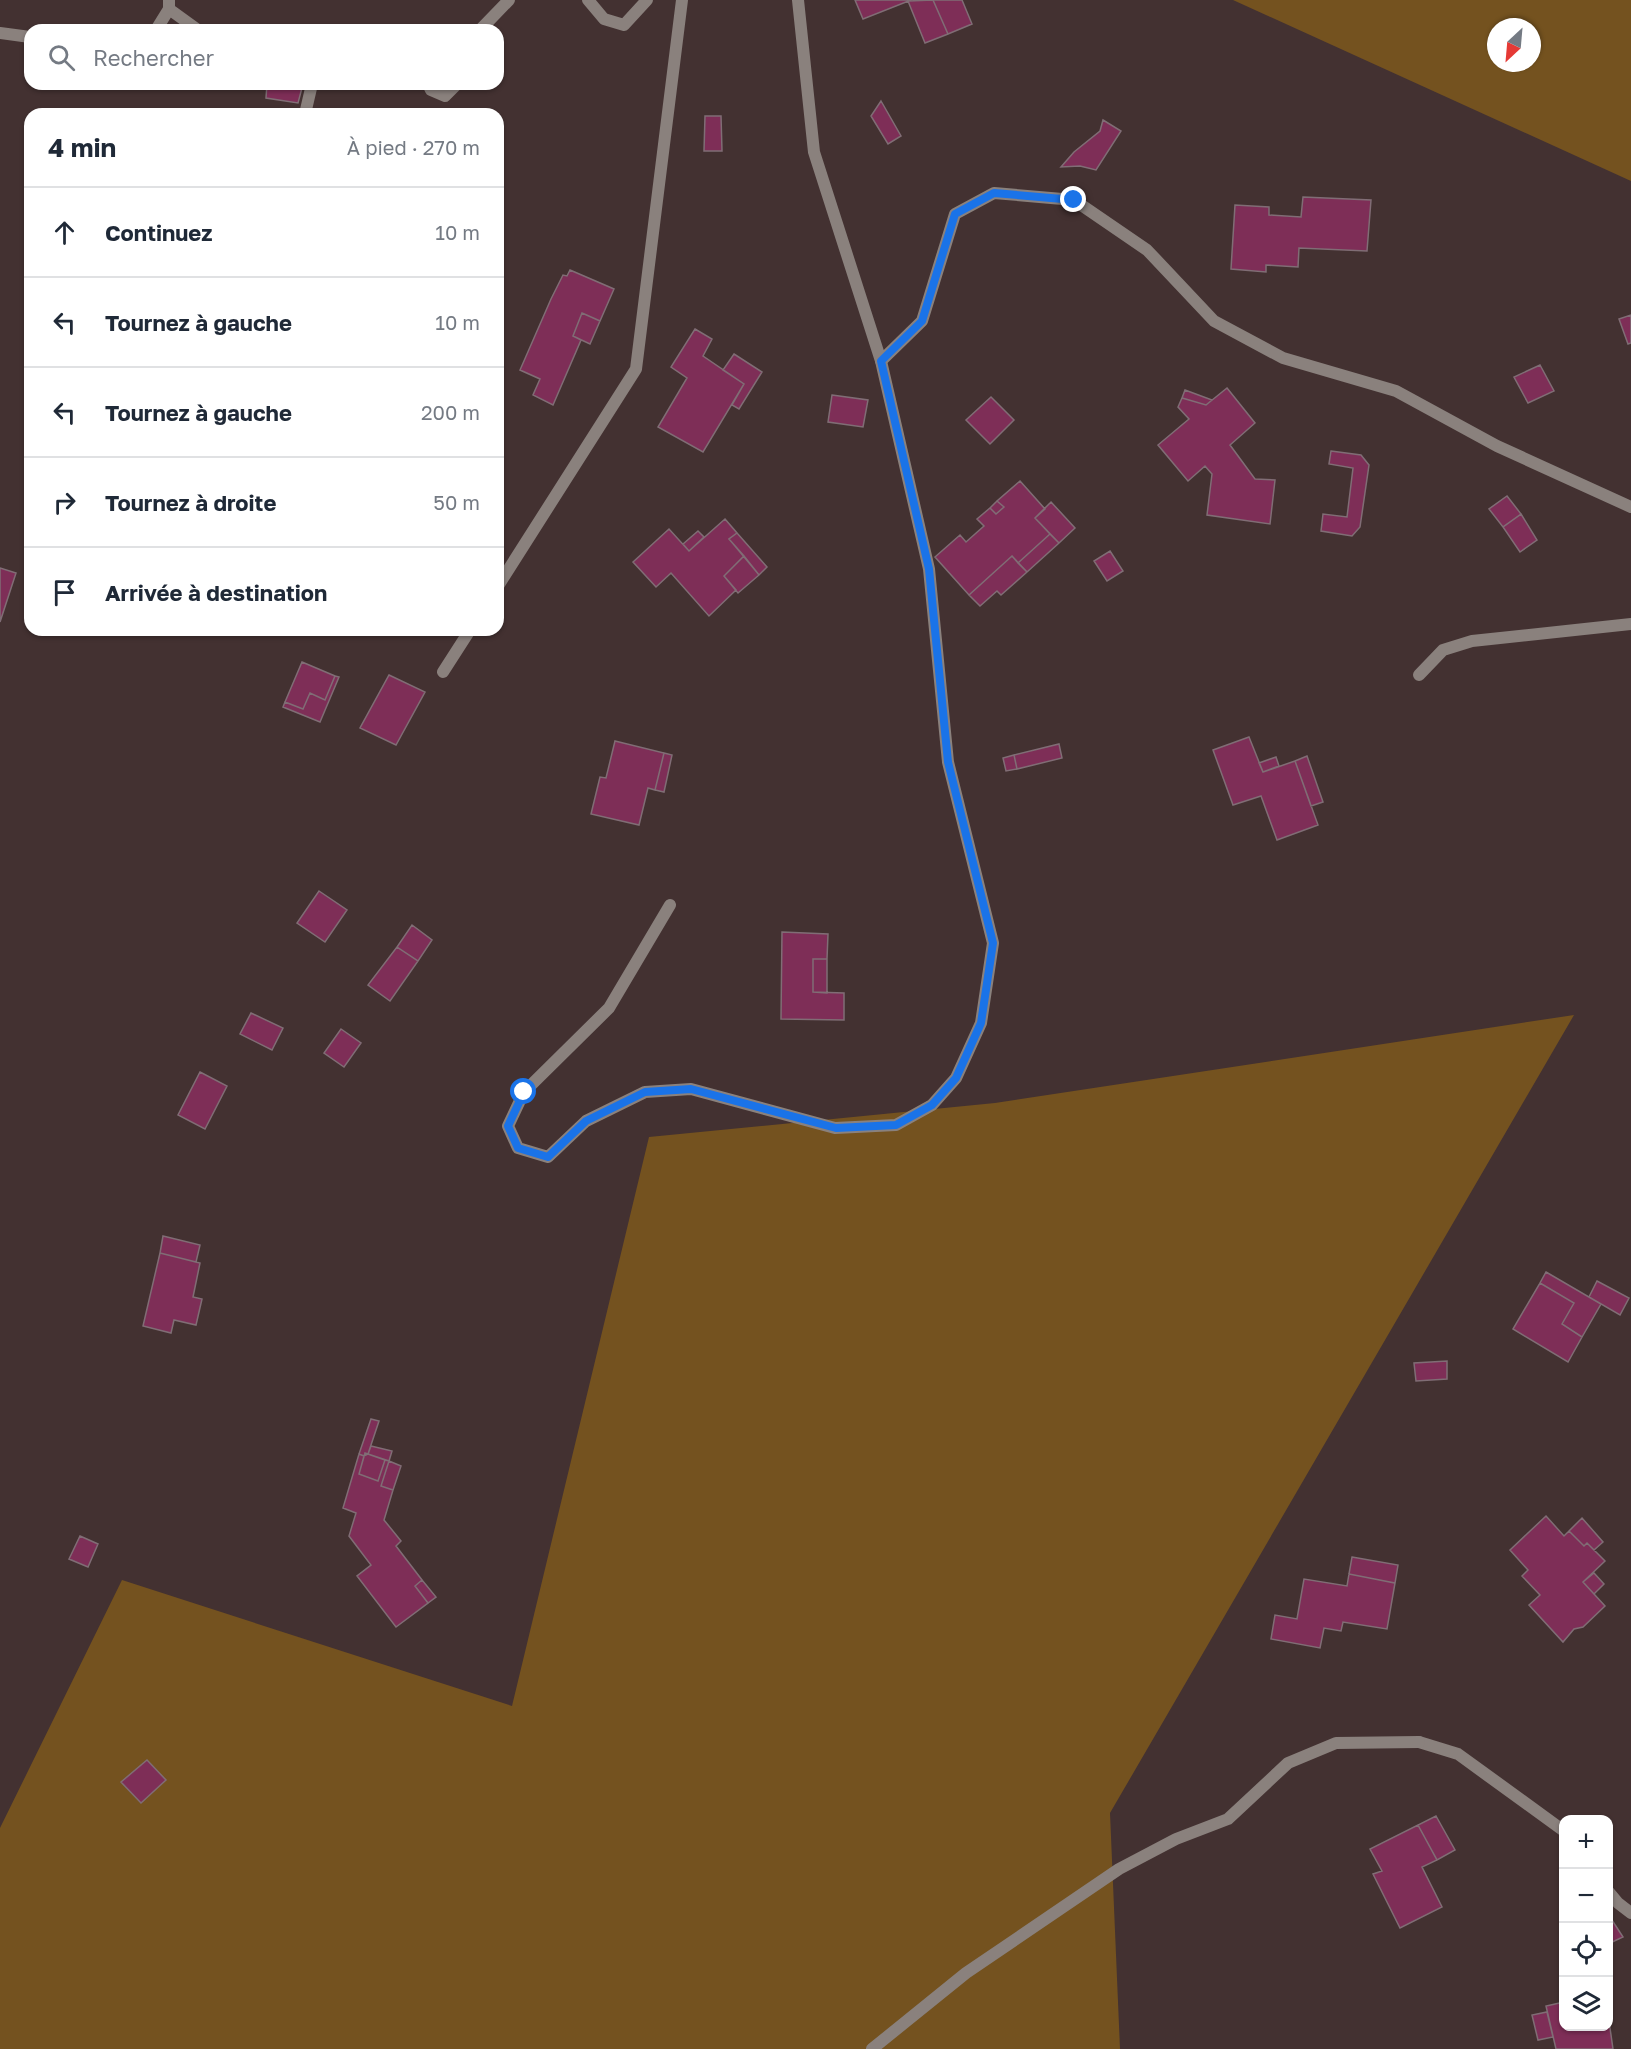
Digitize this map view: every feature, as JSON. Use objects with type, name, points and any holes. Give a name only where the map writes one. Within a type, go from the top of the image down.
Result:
[{"type":"street","points":[[486,24],[509,0]]},
{"type":"street","points":[[588,0],[604,19],[624,25],[647,0]]},
{"type":"street","points":[[504,577],[636,369],[682,0]]},
{"type":"street","points":[[670,905],[609,1008],[524,1092],[508,1126],[518,1148],[548,1157],[586,1121],[645,1092],[691,1089],[836,1128],[896,1125],[932,1105],[956,1078],[981,1023],[993,943],[948,762],[929,569],[881,361],[814,152],[798,0]]},
{"type":"street","points":[[159,24],[169,5],[191,24]]},
{"type":"street","points":[[0,33],[24,36]]},
{"type":"street","points":[[306,108],[311,90]]},
{"type":"street","points":[[431,90],[445,96],[451,90]]},
{"type":"street","points":[[881,361],[922,321],[955,214],[994,193],[1074,200],[1147,250],[1214,321],[1283,358],[1396,391],[1497,446],[1631,507]]},
{"type":"street","points":[[1419,675],[1443,650],[1472,641],[1631,624]]},
{"type":"street","points":[[443,672],[466,636]]},
{"type":"street","points":[[872,2049],[966,1972],[1119,1869],[1176,1839],[1228,1819],[1288,1763],[1336,1743],[1419,1742],[1458,1754],[1559,1828]]},
{"type":"street","points":[[1613,1897],[1631,1913]]},
{"type":"shaded area","points":[[1233,0],[1631,0],[1631,181]]},
{"type":"shaded area","points":[[1574,1015],[1110,1813],[1120,2049],[0,2049],[0,1828],[122,1580],[512,1706],[649,1137],[995,1103]]},
{"type":"building","points":[[855,0],[911,0],[863,19]]},
{"type":"building","points":[[933,0],[948,34],[925,43],[908,1]]},
{"type":"building","points":[[933,0],[962,0],[972,24],[948,34]]},
{"type":"building","points":[[267,90],[301,90],[298,103],[266,98]]},
{"type":"building","points":[[881,101],[901,136],[888,144],[871,116]]},
{"type":"building","points":[[705,116],[721,116],[722,151],[704,151]]},
{"type":"building","points":[[1103,120],[1121,131],[1096,170],[1080,166],[1061,167],[1074,152],[1100,131]]},
{"type":"building","points":[[1303,197],[1371,200],[1367,251],[1299,248],[1298,267],[1266,265],[1266,272],[1231,269],[1235,205],[1269,207],[1269,215],[1301,217]]},
{"type":"building","points":[[570,270],[614,289],[600,321],[582,313],[573,336],[581,340],[553,405],[533,395],[540,379],[520,370],[563,275],[567,276]]},
{"type":"building","points":[[582,313],[600,321],[590,344],[573,336]]},
{"type":"building","points":[[1631,315],[1631,343],[1628,344],[1619,319]]},
{"type":"building","points":[[695,329],[712,339],[703,356],[744,384],[703,452],[658,427],[687,378],[671,367]]},
{"type":"building","points":[[734,354],[762,372],[739,409],[732,405],[744,384],[723,370]]},
{"type":"building","points":[[1540,365],[1554,391],[1528,403],[1514,377]]},
{"type":"building","points":[[1227,388],[1255,423],[1230,445],[1255,479],[1275,480],[1270,524],[1207,515],[1212,474],[1205,466],[1188,481],[1158,445],[1189,419],[1178,407],[1182,398],[1206,405]]},
{"type":"building","points":[[1185,390],[1212,400],[1206,405],[1182,398]]},
{"type":"building","points":[[832,395],[868,400],[863,427],[828,422]]},
{"type":"building","points":[[991,397],[1014,420],[990,444],[966,420]]},
{"type":"building","points":[[1331,451],[1361,455],[1369,465],[1360,527],[1352,536],[1321,531],[1323,514],[1347,517],[1353,468],[1329,464]]},
{"type":"building","points":[[1020,481],[1045,509],[1035,518],[1050,534],[1018,563],[1012,556],[969,595],[935,557],[960,535],[966,542],[984,526],[977,519],[990,508],[996,514],[1004,507],[997,501]]},
{"type":"building","points":[[1507,496],[1521,514],[1503,527],[1489,509]]},
{"type":"building","points":[[997,501],[1004,507],[996,514],[990,508]]},
{"type":"building","points":[[1051,502],[1075,528],[1059,543],[1035,518]]},
{"type":"building","points":[[1521,514],[1537,540],[1520,552],[1503,527]]},
{"type":"building","points":[[725,519],[737,533],[729,539],[744,556],[724,576],[736,590],[709,616],[671,573],[656,587],[633,562],[669,529],[689,551]]},
{"type":"building","points":[[698,531],[704,537],[689,551],[683,544]]},
{"type":"building","points":[[737,533],[767,567],[759,575],[729,539]]},
{"type":"building","points":[[1050,534],[1059,543],[1027,572],[1018,563]]},
{"type":"building","points":[[1110,551],[1123,571],[1107,581],[1094,561]]},
{"type":"building","points":[[744,556],[759,575],[738,593],[724,576]]},
{"type":"building","points":[[1012,556],[1027,572],[1001,595],[997,591],[980,606],[969,595]]},
{"type":"building","points":[[0,568],[16,573],[0,622]]},
{"type":"building","points":[[302,662],[335,676],[325,700],[310,693],[303,709],[285,702]]},
{"type":"building","points":[[389,675],[425,692],[396,745],[360,728]]},
{"type":"building","points":[[335,676],[339,677],[320,722],[283,707],[285,702],[303,709],[310,693],[325,700]]},
{"type":"building","points":[[1249,737],[1263,772],[1295,761],[1318,825],[1277,840],[1261,796],[1233,805],[1213,750]]},
{"type":"building","points":[[615,741],[664,753],[655,790],[648,788],[639,825],[591,814],[600,777],[606,778]]},
{"type":"building","points":[[1059,744],[1062,758],[1017,769],[1014,755]]},
{"type":"building","points":[[664,753],[672,755],[664,792],[655,790]]},
{"type":"building","points":[[1014,755],[1017,769],[1006,771],[1003,758]]},
{"type":"building","points":[[1307,756],[1323,802],[1311,806],[1295,761]]},
{"type":"building","points":[[1276,757],[1279,766],[1263,772],[1259,763]]},
{"type":"building","points":[[319,891],[347,910],[325,942],[297,923]]},
{"type":"building","points":[[412,925],[432,940],[418,961],[397,947]]},
{"type":"building","points":[[782,932],[828,934],[827,959],[813,959],[813,992],[844,993],[844,1020],[781,1019]]},
{"type":"building","points":[[397,947],[418,961],[390,1001],[368,985]]},
{"type":"building","points":[[813,959],[827,959],[827,993],[813,992]]},
{"type":"building","points":[[251,1013],[283,1028],[272,1050],[240,1034]]},
{"type":"building","points":[[341,1029],[361,1043],[344,1067],[324,1053]]},
{"type":"building","points":[[200,1072],[227,1086],[205,1129],[178,1115]]},
{"type":"building","points":[[163,1236],[200,1245],[196,1262],[160,1253]]},
{"type":"building","points":[[160,1253],[200,1263],[193,1297],[202,1299],[196,1325],[174,1320],[171,1333],[143,1326]]},
{"type":"building","points":[[1546,1272],[1601,1304],[1582,1337],[1562,1324],[1574,1303],[1540,1283]]},
{"type":"building","points":[[1597,1281],[1629,1298],[1620,1315],[1589,1297]]},
{"type":"building","points":[[1540,1283],[1574,1303],[1562,1324],[1582,1337],[1568,1362],[1513,1329]]},
{"type":"building","points":[[1447,1361],[1447,1379],[1416,1381],[1414,1363]]},
{"type":"building","points":[[371,1419],[379,1421],[368,1454],[364,1456],[359,1454]]},
{"type":"building","points":[[371,1446],[392,1451],[389,1461],[368,1454]]},
{"type":"building","points":[[365,1453],[385,1460],[378,1481],[359,1474]]},
{"type":"building","points":[[359,1454],[364,1456],[359,1474],[378,1481],[385,1460],[389,1461],[381,1486],[393,1490],[384,1520],[401,1541],[396,1546],[422,1580],[415,1586],[428,1603],[396,1627],[357,1576],[371,1565],[349,1536],[356,1513],[343,1508]]},
{"type":"building","points":[[389,1461],[401,1466],[393,1490],[381,1486]]},
{"type":"building","points":[[1546,1516],[1564,1536],[1569,1531],[1584,1546],[1587,1543],[1605,1561],[1583,1582],[1605,1606],[1583,1627],[1574,1629],[1563,1642],[1529,1605],[1540,1595],[1522,1576],[1528,1570],[1510,1550]]},
{"type":"building","points":[[1582,1518],[1603,1542],[1594,1550],[1587,1543],[1584,1546],[1569,1531]]},
{"type":"building","points":[[80,1536],[98,1544],[88,1567],[69,1559]]},
{"type":"building","points":[[1352,1557],[1398,1565],[1395,1583],[1349,1574]]},
{"type":"building","points":[[1594,1573],[1604,1584],[1594,1594],[1583,1582]]},
{"type":"building","points":[[1349,1574],[1395,1583],[1387,1629],[1343,1622],[1341,1631],[1324,1628],[1320,1648],[1271,1639],[1275,1615],[1297,1619],[1304,1579],[1347,1586]]},
{"type":"building","points":[[422,1580],[436,1597],[428,1603],[415,1586]]},
{"type":"building","points":[[147,1760],[166,1780],[141,1803],[121,1782]]},
{"type":"building","points":[[1436,1816],[1455,1850],[1437,1860],[1418,1825]]},
{"type":"building","points":[[1418,1825],[1437,1860],[1422,1867],[1442,1907],[1400,1928],[1373,1874],[1382,1871],[1370,1849]]},
{"type":"building","points":[[1613,1922],[1623,1937],[1613,1942]]},
{"type":"building","points":[[1559,2003],[1559,2031],[1610,2031],[1613,2049],[1556,2049],[1546,2006]]},
{"type":"building","points":[[1547,2012],[1553,2037],[1538,2040],[1532,2015]]},
{"type":"route","points":[[524,1092],[508,1126],[518,1148],[548,1157],[586,1121],[645,1092],[691,1089],[836,1128],[896,1125],[932,1105],[956,1078],[981,1023],[993,943],[948,762],[929,569],[881,361],[922,321],[955,214],[994,193],[1074,200]]}]
